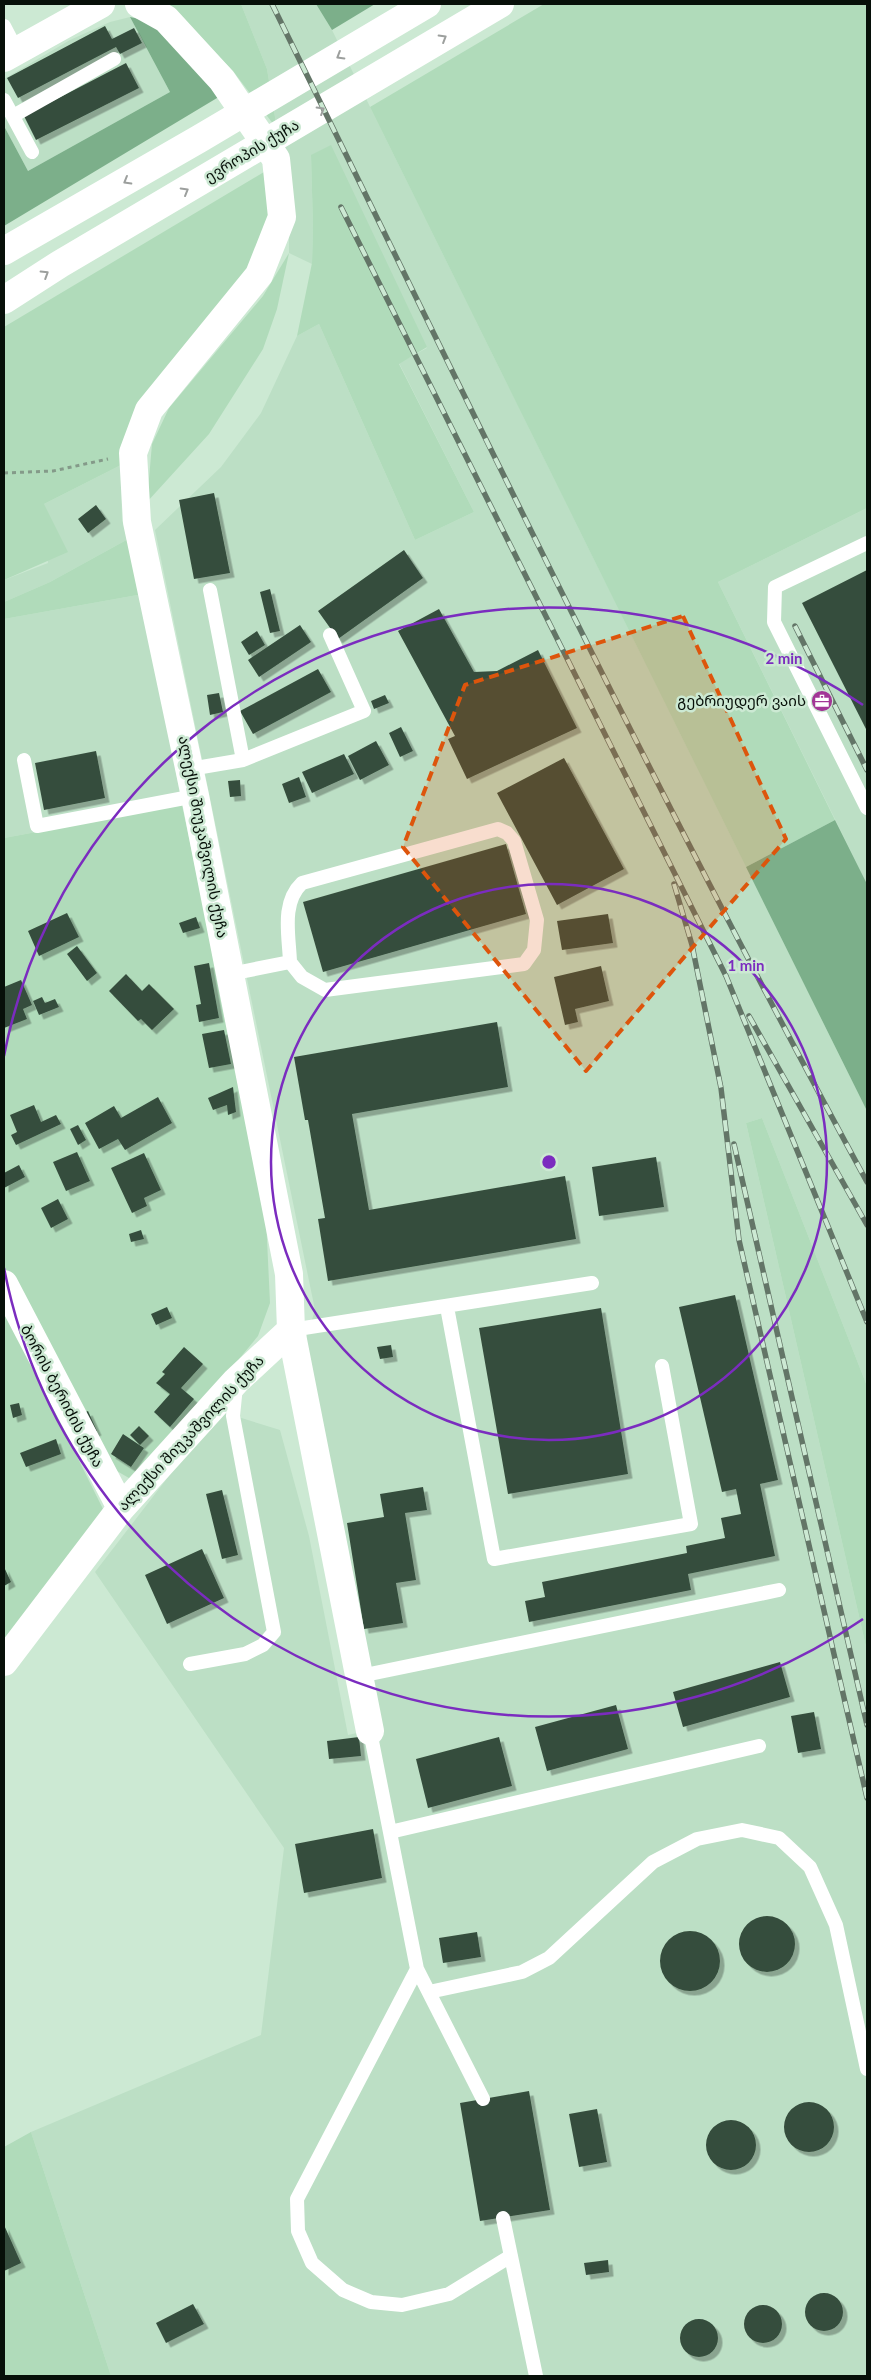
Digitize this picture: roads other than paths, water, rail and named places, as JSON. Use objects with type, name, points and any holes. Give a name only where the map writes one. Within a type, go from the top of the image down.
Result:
[{"type":"street","points":[[10,55],[101,4]]},
{"type":"street","name":"ალექსი შიუკაშვილის ქუჩა","points":[[4,1662],[121,1508],[236,1380],[291,1330],[289,1274],[190,769],[137,522],[133,453],[149,410],[259,275],[282,217],[276,159],[222,80],[166,19],[139,4]]},
{"type":"street","points":[[4,251],[199,139],[427,4]]},
{"type":"street","name":"ევროპის ქუჩა","points":[[4,300],[60,264],[500,4]]},
{"type":"street","name":"ბორის ბერიძის ქუჩა","points":[[4,1284],[121,1508]]},
{"type":"street","points":[[291,1330],[370,1731]]},
{"type":"lane","points":[[4,26],[10,55]]},
{"type":"lane","points":[[13,116],[114,59]]},
{"type":"lane","points":[[4,100],[32,152]]},
{"type":"lane","points":[[867,543],[775,587],[774,622],[867,808]]},
{"type":"lane","points":[[210,590],[243,760]]},
{"type":"lane","points":[[190,769],[243,760],[364,711],[330,635]]},
{"type":"lane","points":[[24,760],[37,826],[195,796]]},
{"type":"lane","points":[[498,829],[507,833],[514,841],[537,920],[534,950],[524,964],[325,990],[302,978],[290,962],[288,904],[293,892],[302,883],[498,829]]},
{"type":"lane","points":[[230,974],[290,962]]},
{"type":"lane","points":[[291,1330],[592,1283]]},
{"type":"lane","points":[[448,1307],[494,1560],[690,1524],[662,1366]]},
{"type":"lane","points":[[190,1664],[246,1654],[263,1645],[274,1632],[233,1416],[236,1380]]},
{"type":"lane","points":[[360,1676],[779,1590]]},
{"type":"lane","points":[[370,1731],[417,1969],[482,2099]]},
{"type":"lane","points":[[390,1832],[759,1746]]},
{"type":"lane","points":[[428,1992],[522,1972],[549,1958],[653,1862],[697,1839],[742,1830],[779,1838],[810,1867],[836,1925],[867,2069]]},
{"type":"lane","points":[[417,1969],[297,2199],[298,2231],[312,2263],[343,2290],[372,2302],[402,2306],[449,2294],[511,2256]]},
{"type":"lane","points":[[503,2218],[536,2376]]},
{"type":"railway","points":[[272,4],[638,744],[789,1037],[867,1182]]},
{"type":"railway","points":[[341,207],[726,976],[867,1322]]},
{"type":"railway","points":[[795,626],[867,770]]},
{"type":"railway","points":[[674,884],[692,945],[721,1088],[739,1240],[867,1798]]},
{"type":"railway","points":[[749,1016],[867,1225]]},
{"type":"railway","points":[[734,1144],[867,1725]]},
{"type":"place","name":"გებრიუდერ ვაის","points":[[822,701]]}]
